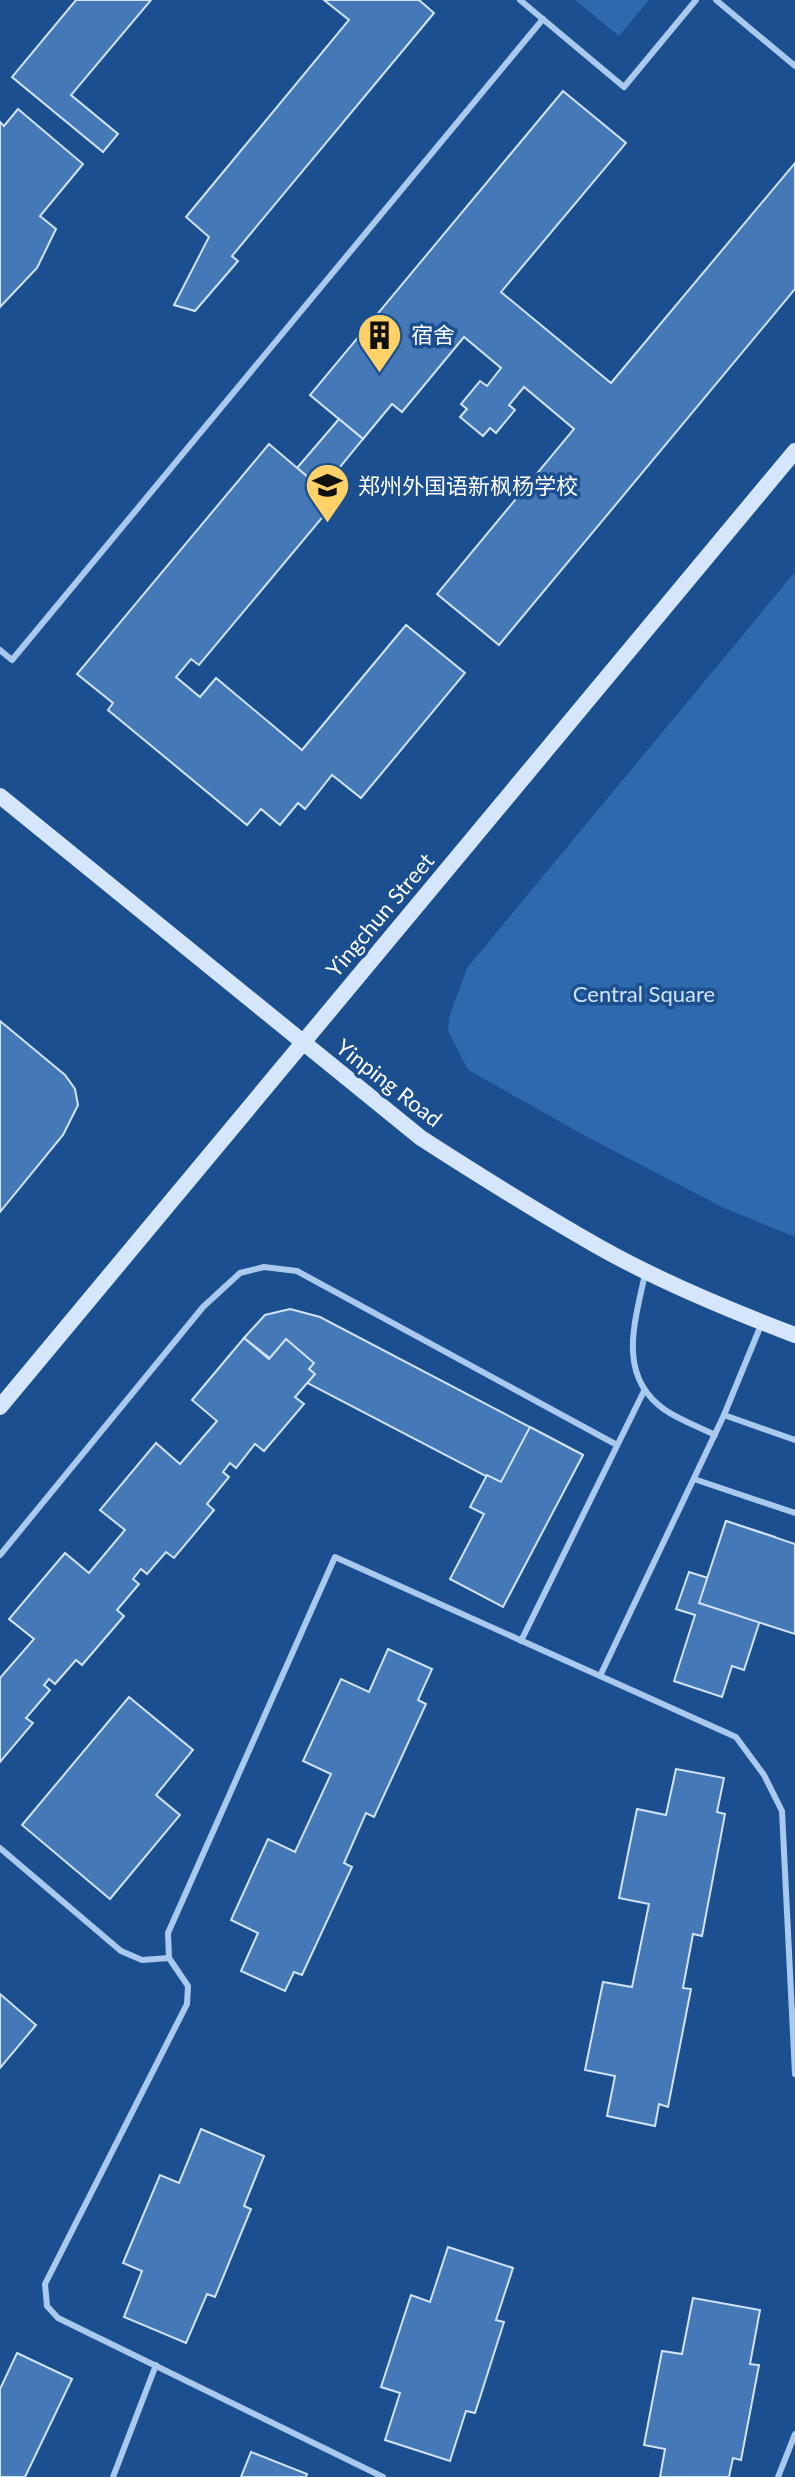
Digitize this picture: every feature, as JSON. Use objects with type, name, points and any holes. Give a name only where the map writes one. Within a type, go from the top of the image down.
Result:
[{"type":"street","name":"Yingchun Street","points":[[0,1407],[795,451]]},
{"type":"street","name":"Yinping Road","points":[[0,796],[421,1138],[602,1249],[795,1335]]},
{"type":"lane","points":[[520,0],[624,87],[696,0]]},
{"type":"lane","points":[[716,0],[795,66]]},
{"type":"lane","points":[[0,650],[12,660],[543,19]]},
{"type":"lane","points":[[0,1555],[203,1307],[240,1273],[264,1267],[297,1271],[617,1445]]},
{"type":"lane","points":[[645,1270],[631,1343],[644,1391],[665,1411],[715,1435]]},
{"type":"lane","points":[[600,1676],[715,1435],[763,1322]]},
{"type":"lane","points":[[521,1641],[644,1391]]},
{"type":"lane","points":[[724,1415],[795,1440]]},
{"type":"lane","points":[[694,1479],[795,1513]]},
{"type":"lane","points":[[383,2477],[58,2318],[47,2306],[45,2284],[187,2004],[188,1986],[169,1958],[168,1933],[335,1557],[736,1737],[764,1775],[782,1811],[795,2074]]},
{"type":"lane","points":[[0,1848],[121,1951],[142,1960],[169,1958]]},
{"type":"lane","points":[[113,2477],[156,2365]]},
{"type":"lane","points":[[778,2477],[795,2434]]},
{"type":"green space","points":[[575,0],[649,0],[619,36]]},
{"type":"green space","name":"Central Square","points":[[795,572],[795,1237],[724,1208],[468,1070],[448,1031],[450,1015],[467,968]]},
{"type":"building","points":[[76,0],[151,0],[71,95],[118,134],[103,152],[12,77]]},
{"type":"building","points":[[324,0],[419,0],[434,13],[232,256],[238,261],[195,311],[174,305],[209,237],[186,217],[349,20]]},
{"type":"building","name":"宿舍","points":[[563,91],[626,143],[501,292],[611,383],[795,163],[795,289],[499,645],[437,594],[574,429],[524,387],[509,405],[515,410],[496,433],[490,428],[483,436],[460,417],[467,409],[461,404],[480,381],[487,386],[501,368],[464,337],[402,412],[392,404],[363,439],[310,395]]},
{"type":"building","points":[[18,109],[83,164],[40,216],[56,229],[37,268],[0,307],[0,122],[4,126]]},
{"type":"building","points":[[339,419],[363,439],[322,489],[297,468]]},
{"type":"building","points":[[269,444],[336,501],[199,665],[191,659],[176,677],[200,697],[216,678],[302,750],[406,625],[465,673],[361,798],[332,775],[305,809],[298,803],[280,825],[261,809],[247,825],[108,710],[113,703],[77,674]]},
{"type":"building","points":[[0,1021],[65,1075],[75,1089],[78,1105],[63,1135],[0,1212]]},
{"type":"building","points":[[290,1309],[320,1317],[583,1455],[553,1511],[290,1374],[244,1338],[265,1315]]},
{"type":"building","points":[[244,1338],[269,1359],[286,1339],[314,1363],[309,1369],[315,1374],[295,1397],[304,1404],[264,1451],[255,1444],[236,1468],[230,1463],[223,1472],[229,1477],[207,1504],[214,1510],[174,1558],[166,1552],[147,1574],[141,1569],[133,1579],[139,1584],[117,1610],[124,1616],[82,1665],[76,1660],[55,1684],[49,1679],[44,1685],[50,1690],[26,1718],[33,1723],[0,1762],[0,1678],[34,1639],[9,1619],[65,1553],[89,1573],[125,1530],[100,1510],[156,1443],[180,1464],[217,1421],[192,1400]]},
{"type":"building","points":[[530,1427],[583,1455],[503,1607],[450,1579],[484,1514],[470,1507],[487,1475],[501,1482]]},
{"type":"building","points":[[726,1521],[775,1537],[763,1573],[774,1577],[744,1670],[732,1666],[722,1697],[674,1681],[695,1615],[676,1609],[689,1572],[708,1578]]},
{"type":"building","points":[[726,1521],[795,1544],[795,1634],[699,1603]]},
{"type":"building","points":[[388,1649],[432,1669],[418,1700],[426,1704],[374,1817],[366,1813],[344,1863],[352,1867],[302,1975],[294,1972],[285,1991],[241,1971],[258,1933],[231,1920],[268,1839],[295,1852],[331,1774],[303,1761],[341,1679],[369,1692]]},
{"type":"building","points":[[129,1697],[193,1750],[156,1795],[180,1815],[110,1899],[22,1825]]},
{"type":"building","points":[[676,1769],[724,1778],[717,1812],[725,1814],[702,1936],[693,1934],[683,1988],[691,1989],[668,2107],[659,2104],[655,2126],[607,2116],[615,2076],[585,2070],[603,1982],[632,1987],[649,1904],[619,1898],[637,1809],[666,1815]]},
{"type":"building","points":[[0,1994],[36,2025],[0,2068]]},
{"type":"building","points":[[201,2129],[264,2156],[244,2206],[251,2209],[215,2297],[207,2294],[186,2343],[124,2317],[142,2271],[123,2263],[160,2175],[179,2183]]},
{"type":"building","points":[[448,2247],[513,2268],[496,2320],[504,2322],[475,2413],[466,2411],[450,2461],[385,2440],[400,2393],[381,2387],[411,2295],[430,2302]]},
{"type":"building","points":[[693,2298],[760,2310],[750,2364],[759,2365],[741,2460],[733,2458],[729,2477],[660,2477],[665,2449],[644,2445],[662,2351],[682,2354]]},
{"type":"building","points":[[17,2353],[72,2379],[25,2477],[0,2477],[0,2389]]},
{"type":"building","points":[[251,2452],[307,2474],[306,2477],[241,2477]]},
{"type":"place","name":"宿舍","points":[[380,374]]},
{"type":"place","name":"郑州外国语新枫杨学校","points":[[327,525]]}]
